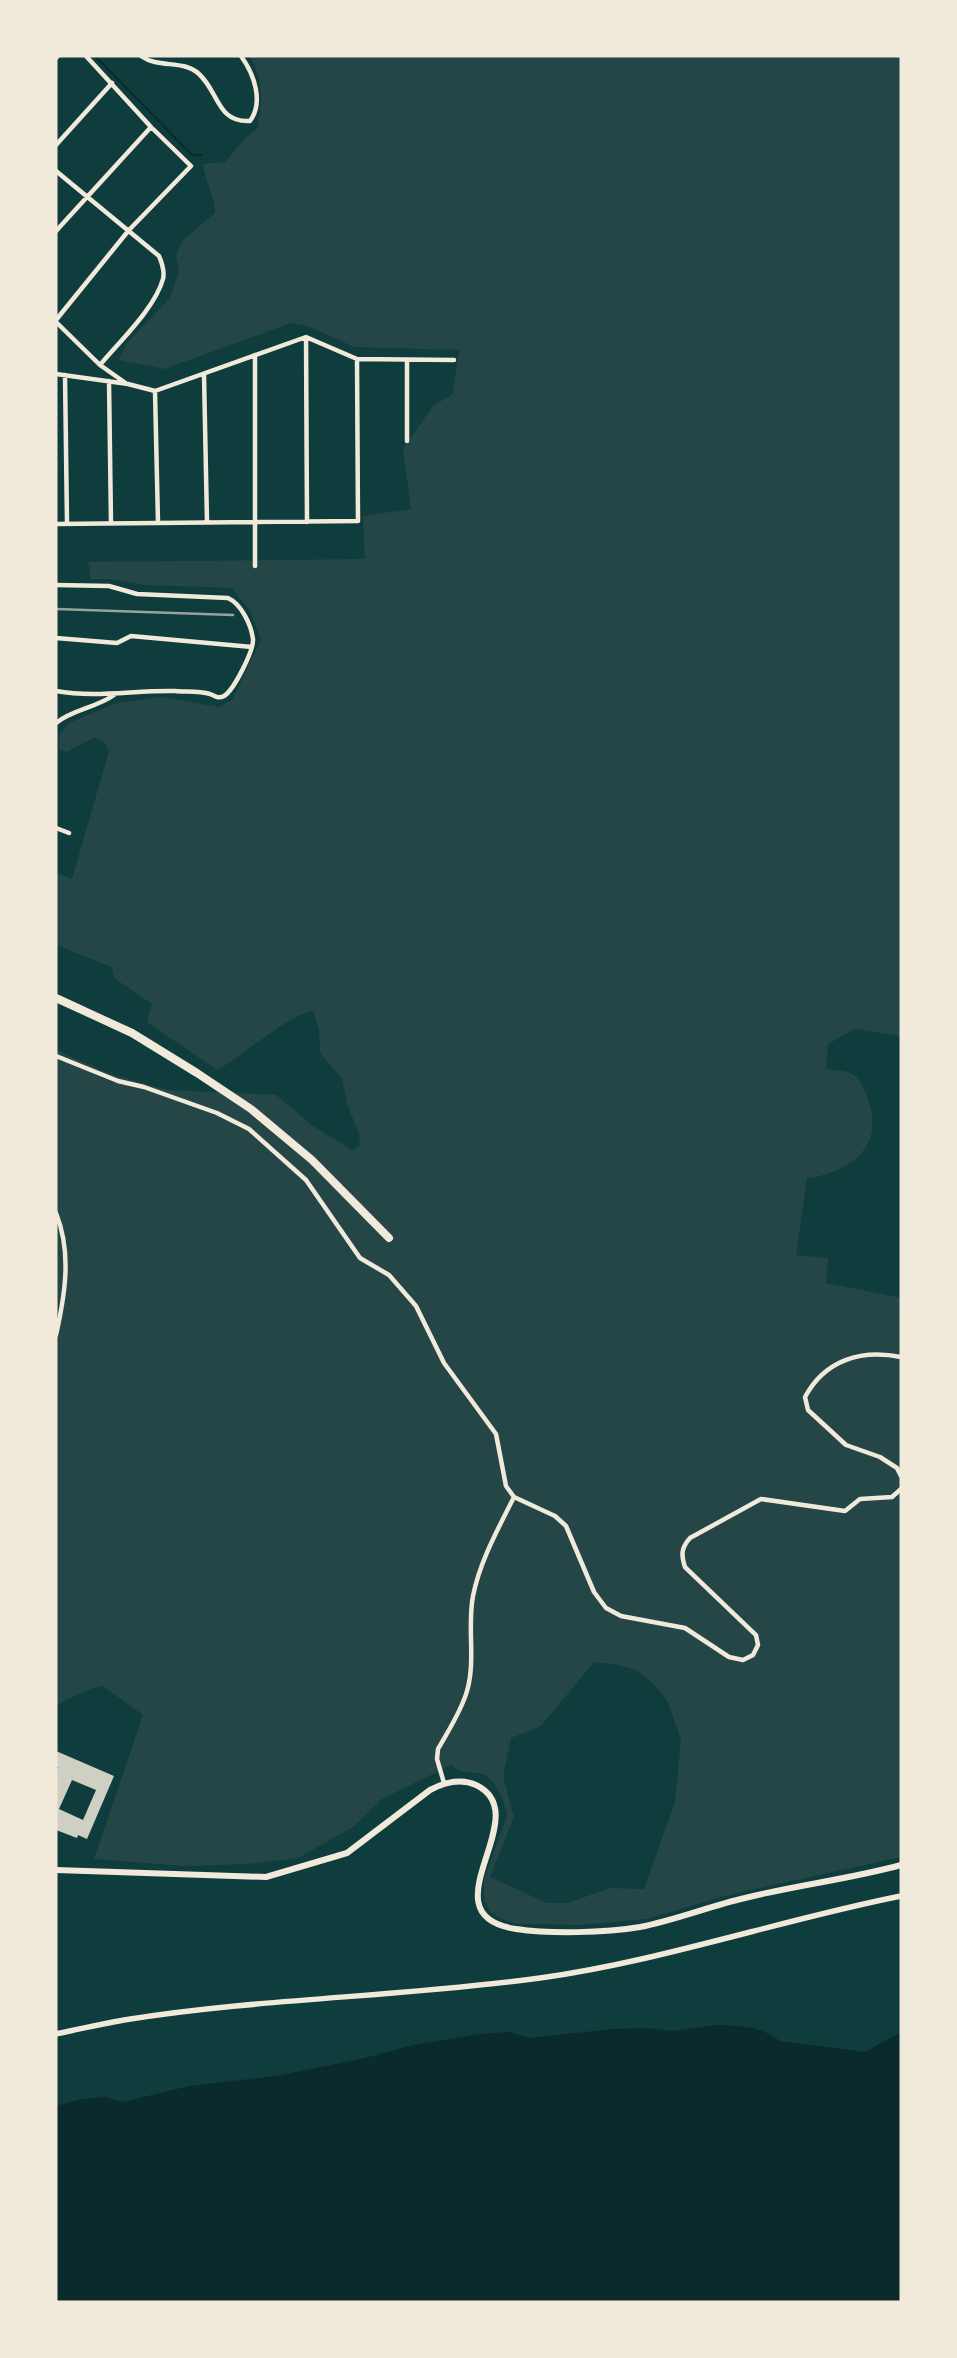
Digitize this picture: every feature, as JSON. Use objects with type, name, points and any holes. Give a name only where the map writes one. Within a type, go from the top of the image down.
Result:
[{"type":"highway","points":[[56,998],[132,1033],[197,1072],[251,1109],[312,1160],[389,1238]]},
{"type":"main road","points":[[56,1870],[266,1877],[347,1852],[430,1790],[444,1783],[464,1781],[482,1788],[493,1798],[497,1817],[496,1826],[480,1874],[477,1892],[484,1914],[508,1928],[528,1931],[588,1931],[640,1927],[747,1897],[901,1865]]},
{"type":"street","points":[[86,56],[151,127],[191,166],[129,230],[56,321],[100,365],[128,384]]},
{"type":"street","points":[[141,56],[158,64],[192,68],[201,75],[226,113],[234,121],[250,121],[256,114],[256,89],[241,56]]},
{"type":"street","points":[[56,145],[112,83]]},
{"type":"street","points":[[56,231],[151,127]]},
{"type":"street","points":[[56,171],[159,256],[163,271],[163,279],[150,304],[100,365]]},
{"type":"street","points":[[306,337],[306,522]]},
{"type":"street","points":[[56,374],[128,384],[155,391],[306,337],[357,359],[454,360]]},
{"type":"street","points":[[255,355],[255,566]]},
{"type":"street","points":[[56,524],[358,521],[357,359]]},
{"type":"street","points":[[407,360],[407,441]]},
{"type":"street","points":[[65,375],[67,524]]},
{"type":"street","points":[[204,375],[207,522]]},
{"type":"street","points":[[109,381],[111,523]]},
{"type":"street","points":[[155,391],[158,523]]},
{"type":"street","points":[[56,585],[109,586],[137,594],[228,598],[235,601],[246,619],[254,640],[236,681],[224,696],[217,698],[199,693],[161,691],[114,695],[56,692]]},
{"type":"street","points":[[56,638],[117,643],[131,636],[252,647]]},
{"type":"street","points":[[56,723],[65,716],[102,704],[114,695]]},
{"type":"street","points":[[56,828],[69,833]]},
{"type":"street","points":[[56,1056],[118,1081],[144,1087],[217,1113],[249,1129],[288,1162],[317,1194],[338,1229],[360,1258],[388,1275],[401,1287],[416,1306],[444,1364],[496,1434],[504,1479],[514,1497],[556,1516],[566,1526],[594,1592],[606,1608],[621,1616],[685,1628],[729,1657],[743,1660],[753,1655],[756,1650],[758,1645],[756,1635],[685,1567],[682,1555],[684,1546],[690,1538],[761,1499],[845,1511],[860,1499],[892,1497],[901,1489]]},
{"type":"street","points":[[56,1213],[66,1251],[66,1274],[56,1336]]},
{"type":"street","points":[[901,1357],[873,1354],[854,1357],[826,1369],[805,1397],[808,1410],[846,1445],[880,1457],[897,1468],[901,1476]]},
{"type":"street","points":[[444,1783],[436,1758],[467,1690],[471,1649],[470,1618],[474,1594],[484,1560],[514,1497]]},
{"type":"street","points":[[56,2034],[124,2020],[232,2007],[443,1990],[567,1974],[654,1956],[901,1896]]},
{"type":"shaded area","points":[[250,56],[901,56],[901,1036],[855,1029],[828,1044],[826,1069],[849,1073],[860,1082],[868,1099],[872,1116],[872,1131],[868,1144],[850,1163],[823,1175],[807,1178],[796,1255],[828,1258],[826,1283],[901,1298],[901,1857],[728,1895],[646,1919],[581,1925],[518,1924],[504,1920],[490,1912],[484,1900],[484,1879],[507,1816],[503,1800],[494,1783],[487,1776],[479,1773],[462,1772],[451,1765],[382,1799],[353,1827],[298,1858],[247,1864],[186,1866],[94,1859],[143,1715],[103,1686],[90,1689],[56,1705],[56,1050],[110,1074],[168,1090],[276,1095],[313,1126],[352,1150],[360,1145],[359,1134],[347,1104],[342,1079],[320,1053],[319,1030],[314,1012],[305,1013],[294,1018],[217,1070],[147,1022],[152,1004],[114,978],[112,967],[56,945],[56,873],[72,879],[109,751],[104,742],[95,737],[67,752],[59,749],[60,734],[69,723],[116,703],[161,697],[219,707],[232,700],[261,640],[250,611],[232,588],[146,585],[110,579],[91,579],[88,562],[365,559],[363,516],[411,509],[403,449],[433,406],[453,394],[459,350],[354,347],[308,326],[291,323],[164,369],[119,360],[126,344],[169,299],[179,272],[176,256],[182,241],[215,213],[203,164],[225,162],[245,138],[257,129],[261,92]],"holes":[[[594,1662],[620,1665],[636,1670],[656,1686],[668,1702],[681,1740],[675,1802],[644,1889],[610,1888],[568,1903],[547,1903],[490,1877],[514,1817],[503,1776],[511,1738],[541,1726]]]},
{"type":"shaded area","points":[[718,2025],[743,2027],[766,2032],[780,2041],[865,2052],[901,2032],[901,2302],[56,2302],[56,2106],[82,2099],[105,2097],[123,2102],[189,2086],[276,2076],[365,2058],[413,2045],[479,2034],[509,2032],[529,2038],[613,2029],[647,2028],[672,2031]]},
{"type":"building","points":[[56,1751],[114,1776],[87,1839],[78,1835],[77,1838],[56,1830],[56,1771],[58,1767],[56,1766]],"holes":[[[72,1780],[96,1790],[83,1820],[59,1809]]]},
{"type":"waterway","points":[[95,56],[192,155],[201,155]]},
{"type":"railway","points":[[56,609],[233,615]]}]
